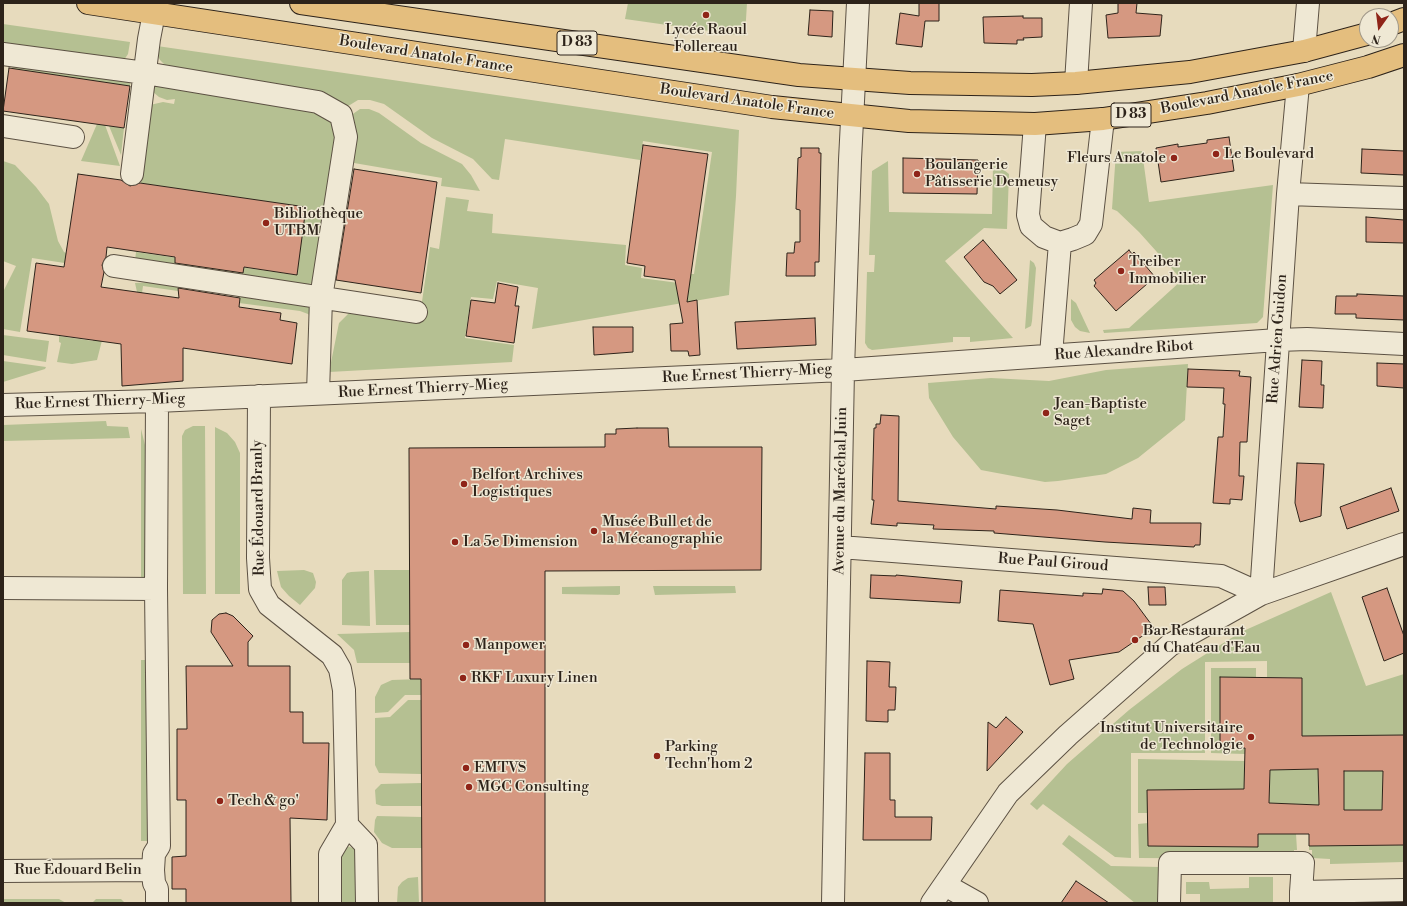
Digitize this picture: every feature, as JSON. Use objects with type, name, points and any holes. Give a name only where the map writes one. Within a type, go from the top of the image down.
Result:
[{"type":"main road","name":"Boulevard Anatole France","points":[[88,3],[772,107],[909,121],[1035,124],[1103,119],[1207,104],[1298,85],[1368,67],[1404,55]]},
{"type":"main road","name":"Boulevard Anatole France","points":[[301,3],[799,74],[928,84],[1032,85],[1076,83],[1190,72],[1304,51],[1359,36]]},
{"type":"street","name":"Avenue du Maréchal Juin","points":[[834,903],[843,370],[852,116],[858,3]]},
{"type":"street","points":[[1076,83],[1081,3]]},
{"type":"street","points":[[1304,51],[1308,3]]},
{"type":"street","points":[[132,174],[154,13]]},
{"type":"street","points":[[3,54],[145,73],[318,102],[341,115],[346,137],[321,298],[318,393]]},
{"type":"street","name":"Rue Adrien Guidon","points":[[1261,594],[1288,194],[1298,85]]},
{"type":"street","points":[[1035,124],[1028,215],[1031,226],[1044,237],[1060,243],[1085,234],[1091,224],[1103,119]]},
{"type":"street","points":[[3,126],[73,137]]},
{"type":"street","points":[[1288,194],[1404,198]]},
{"type":"street","points":[[1051,356],[1060,243]]},
{"type":"street","points":[[114,266],[416,312]]},
{"type":"street","name":"Rue Alexandre Ribot","points":[[843,370],[1278,340],[1307,339],[1404,344]]},
{"type":"street","name":"Rue Ernest Thierry-Mieg","points":[[3,405],[157,401],[843,370]]},
{"type":"street","name":"Rue Édouard Branly","points":[[259,396],[258,558],[260,589],[269,605],[332,656],[340,669],[344,690],[347,825]]},
{"type":"street","points":[[157,401],[156,589],[159,846],[154,854],[153,870],[154,883],[157,889],[157,903]]},
{"type":"street","points":[[932,903],[1008,793],[1068,735],[1170,645],[1261,594],[1404,544]]},
{"type":"street","name":"Rue Paul Giroud","points":[[840,547],[1221,576],[1261,594]]},
{"type":"street","points":[[3,588],[156,589]]},
{"type":"street","points":[[330,903],[330,854],[347,825],[366,845],[367,903]]},
{"type":"street","points":[[1169,903],[1170,862],[1303,863],[1301,898],[1404,890]]},
{"type":"street","name":"Rue Édouard Belin","points":[[3,871],[153,870]]},
{"type":"street","points":[[945,885],[977,903]]},
{"type":"green space","points":[[628,3],[747,3],[745,36],[625,19]]},
{"type":"green space","points":[[3,24],[130,42],[128,54],[124,60],[3,47]]},
{"type":"green space","points":[[157,46],[739,130],[729,295],[532,329],[538,288],[497,281],[493,299],[471,297],[465,338],[514,345],[512,362],[329,372],[339,323],[349,313],[363,307],[420,315],[430,247],[439,249],[446,197],[469,200],[467,211],[493,214],[492,233],[626,245],[625,265],[642,268],[641,278],[686,284],[688,274],[694,274],[712,152],[643,141],[640,160],[505,139],[499,180],[492,179],[473,159],[432,138],[384,104],[370,100],[358,100],[345,108],[166,66],[157,54]]},
{"type":"green space","points":[[13,63],[131,78],[130,86],[12,69]]},
{"type":"green space","points":[[154,84],[312,106],[333,121],[341,136],[313,283],[305,285],[135,261],[136,252],[296,275],[306,207],[141,183],[150,105],[163,102],[174,104],[175,99],[167,100],[159,97],[153,92]]},
{"type":"green space","points":[[360,109],[369,109],[379,113],[421,143],[462,164],[471,175],[480,191],[441,186],[442,178],[354,163],[355,144],[347,118]]},
{"type":"green space","points":[[97,124],[105,125],[120,166],[81,161]]},
{"type":"green space","points":[[109,126],[124,128],[121,155]]},
{"type":"green space","points":[[1142,151],[1149,202],[1273,185],[1263,317],[1257,323],[1104,333],[1103,330],[1129,328],[1182,280],[1139,232],[1117,211],[1112,209],[1116,152]]},
{"type":"green space","points":[[3,161],[15,165],[36,187],[49,204],[58,241],[64,252],[73,256],[71,264],[32,258],[20,332],[3,329],[3,292],[16,266],[3,261]]},
{"type":"green space","points":[[888,161],[889,212],[992,214],[993,166],[1000,167],[1009,174],[1007,229],[984,228],[945,261],[1013,338],[970,342],[970,337],[953,337],[953,342],[872,350],[868,348],[865,343],[867,272],[874,272],[875,255],[869,255],[872,171]]},
{"type":"green space","points":[[1030,260],[1034,263],[1036,268],[1032,321],[1031,326],[1025,329]]},
{"type":"green space","points":[[176,281],[178,291],[143,286],[142,293],[137,292],[135,283]]},
{"type":"green space","points":[[240,296],[313,307],[315,320],[308,314],[300,311],[239,303]]},
{"type":"green space","points":[[1071,299],[1076,303],[1090,333],[1080,331],[1075,327],[1071,320]]},
{"type":"green space","points":[[98,311],[109,313],[97,360],[72,364],[57,362],[61,343],[59,342],[59,336],[93,341]]},
{"type":"green space","points":[[3,335],[49,341],[46,362],[3,355]]},
{"type":"green space","points":[[3,361],[46,367],[45,369],[3,382]]},
{"type":"green space","points":[[1188,364],[1185,420],[1138,458],[1106,474],[1058,481],[1045,482],[981,470],[953,437],[929,398],[928,383],[991,378],[1049,381],[1106,370]]},
{"type":"green space","points":[[106,421],[107,426],[128,427],[130,438],[3,441],[3,425]]},
{"type":"green space","points":[[193,426],[205,426],[206,594],[183,594],[182,436],[185,430]]},
{"type":"green space","points":[[215,427],[227,433],[235,442],[240,453],[240,594],[215,594]]},
{"type":"green space","points":[[141,429],[146,449],[145,580],[141,580]]},
{"type":"green space","points":[[304,570],[313,573],[316,582],[315,588],[300,605],[281,587],[277,571]]},
{"type":"green space","points":[[374,570],[410,570],[410,625],[376,625]]},
{"type":"green space","points":[[369,571],[370,626],[342,625],[342,580],[347,573]]},
{"type":"green space","points":[[620,586],[620,594],[618,595],[562,594],[562,587]]},
{"type":"green space","points":[[653,586],[735,586],[736,593],[655,595]]},
{"type":"green space","points":[[1331,592],[1366,686],[1404,674],[1404,735],[1319,736],[1302,747],[1302,678],[1267,677],[1267,661],[1205,662],[1205,753],[1131,753],[1131,858],[1115,857],[1043,804],[1037,810],[1030,804],[1067,764],[1129,710],[1182,669],[1241,632]]},
{"type":"green space","points":[[410,632],[410,663],[357,663],[354,650],[337,634]]},
{"type":"green space","points":[[141,660],[146,660],[147,841],[141,841]]},
{"type":"green space","points":[[1211,668],[1256,668],[1256,678],[1245,754],[1211,753]]},
{"type":"green space","points":[[421,679],[421,695],[405,695],[388,712],[375,713],[375,697],[381,685],[392,680]]},
{"type":"green space","points":[[408,700],[421,700],[421,774],[379,773],[375,765],[375,718],[390,717]]},
{"type":"green space","points":[[1138,759],[1245,761],[1244,789],[1148,813],[1138,813]]},
{"type":"green space","points":[[1318,769],[1319,805],[1269,803],[1270,770]]},
{"type":"green space","points":[[1344,771],[1383,771],[1382,810],[1344,810]]},
{"type":"green space","points":[[421,783],[422,806],[382,806],[376,804],[375,790],[381,784]]},
{"type":"green space","points":[[377,816],[422,817],[422,848],[392,848],[382,843],[374,832],[375,820]]},
{"type":"green space","points":[[1148,823],[1148,846],[1257,847],[1258,834],[1296,834],[1297,850],[1294,850],[1294,859],[1139,858],[1138,824]]},
{"type":"green space","points":[[1069,835],[1111,866],[1161,867],[1161,903],[1135,903],[1062,844]]},
{"type":"green space","points":[[1404,845],[1404,862],[1330,864],[1330,859],[1312,858],[1312,850],[1309,850],[1309,846]]},
{"type":"green space","points":[[347,846],[356,849],[359,903],[339,903],[339,854]]},
{"type":"green space","points":[[418,877],[419,903],[397,903],[398,887],[402,882],[408,878]]},
{"type":"green space","points":[[1249,877],[1273,877],[1273,903],[1195,903],[1200,902],[1200,894],[1186,894],[1186,882],[1209,882],[1210,889],[1249,888]]},
{"type":"green space","points":[[3,899],[59,899],[66,903],[3,903]]},
{"type":"green space","points":[[96,899],[121,899],[125,903],[92,903]]},
{"type":"building","points":[[919,3],[939,3],[939,21],[925,21],[922,47],[896,44],[900,13],[919,16]]},
{"type":"building","points":[[1118,3],[1137,3],[1136,13],[1162,15],[1160,36],[1108,38],[1106,15],[1118,13]]},
{"type":"building","points":[[810,10],[833,11],[832,37],[808,35]]},
{"type":"building","points":[[1023,16],[1023,18],[1042,18],[1042,37],[1023,38],[1024,40],[1017,40],[1017,44],[984,43],[983,17]]},
{"type":"building","points":[[9,68],[130,86],[124,128],[3,111]]},
{"type":"building","points":[[1229,137],[1234,171],[1161,182],[1156,148],[1178,144],[1178,147],[1207,143],[1207,140]]},
{"type":"building","points":[[643,145],[708,154],[687,302],[697,300],[700,355],[689,356],[688,351],[671,351],[670,324],[683,323],[675,280],[644,276],[645,266],[627,263]]},
{"type":"building","points":[[801,148],[819,148],[819,153],[821,153],[819,262],[815,262],[815,276],[786,276],[787,253],[794,253],[795,242],[800,242],[800,210],[796,209],[798,158],[801,157]]},
{"type":"building","points":[[1362,149],[1404,151],[1404,175],[1361,173]]},
{"type":"building","points":[[903,158],[978,160],[977,194],[903,193]]},
{"type":"building","points":[[354,169],[437,182],[421,293],[336,280]]},
{"type":"building","points":[[78,174],[121,180],[130,186],[140,183],[306,207],[297,275],[244,267],[243,273],[175,263],[175,257],[107,247],[106,257],[102,265],[104,272],[101,287],[179,298],[178,288],[240,298],[239,307],[281,313],[280,320],[297,323],[292,364],[183,348],[183,381],[122,386],[121,344],[27,331],[36,263],[64,267]]},
{"type":"building","points":[[1366,217],[1404,220],[1404,243],[1366,242]]},
{"type":"building","points":[[983,240],[1017,280],[1000,294],[993,286],[984,282],[964,257]]},
{"type":"building","points":[[1129,250],[1132,254],[1134,252],[1155,277],[1116,311],[1094,286],[1096,283],[1094,280]]},
{"type":"building","points":[[498,283],[518,287],[515,306],[519,306],[514,343],[466,336],[471,300],[495,303]]},
{"type":"building","points":[[1357,294],[1404,296],[1404,320],[1356,318],[1356,314],[1335,314],[1336,296],[1357,296]]},
{"type":"building","points":[[815,318],[816,345],[737,349],[735,322]]},
{"type":"building","points":[[593,327],[633,327],[633,352],[594,355]]},
{"type":"building","points":[[1302,360],[1322,361],[1321,385],[1324,385],[1323,408],[1299,407]]},
{"type":"building","points":[[1377,363],[1404,364],[1404,388],[1377,386]]},
{"type":"building","points":[[1188,369],[1240,371],[1239,376],[1251,377],[1247,442],[1240,442],[1239,476],[1244,476],[1242,500],[1230,499],[1230,504],[1213,503],[1218,437],[1223,437],[1225,404],[1223,404],[1224,388],[1187,387]]},
{"type":"building","points":[[881,415],[899,416],[898,501],[996,509],[996,506],[1057,510],[1132,519],[1133,508],[1151,510],[1150,523],[1201,523],[1200,545],[1195,545],[1194,547],[1105,542],[994,533],[994,531],[933,529],[934,525],[897,523],[897,526],[871,524],[874,500],[872,500],[874,428],[876,428],[876,424],[880,424]]},
{"type":"building","points":[[668,428],[669,447],[762,447],[761,570],[545,571],[545,903],[422,903],[421,679],[410,679],[409,448],[605,447],[605,434],[616,434],[616,429]]},
{"type":"building","points":[[1297,463],[1324,464],[1321,516],[1300,522],[1295,503]]},
{"type":"building","points":[[1391,488],[1399,511],[1347,529],[1340,507]]},
{"type":"building","points":[[871,575],[896,575],[962,581],[960,603],[870,598]]},
{"type":"building","points":[[1148,587],[1165,587],[1166,605],[1149,605]]},
{"type":"building","points":[[1387,588],[1404,636],[1404,653],[1384,661],[1362,597]]},
{"type":"building","points":[[1103,589],[1123,591],[1134,601],[1154,628],[1119,652],[1069,660],[1074,679],[1050,685],[1033,624],[998,621],[1000,590],[1083,596],[1083,593],[1102,594]]},
{"type":"building","points":[[226,613],[233,616],[253,636],[248,642],[248,666],[290,666],[290,712],[303,712],[303,743],[329,743],[327,820],[290,818],[291,903],[186,903],[186,889],[172,889],[172,857],[186,856],[186,800],[177,800],[177,729],[187,729],[186,666],[233,666],[211,632],[212,620],[219,614]]},
{"type":"building","points":[[867,661],[890,662],[889,687],[896,687],[895,710],[888,710],[888,722],[866,721]]},
{"type":"building","points":[[1220,677],[1302,678],[1302,736],[1404,735],[1404,845],[1309,846],[1309,834],[1258,834],[1258,847],[1148,846],[1147,790],[1244,789],[1245,748],[1220,748]],"holes":[[[1318,769],[1319,805],[1269,803],[1270,770]],[[1344,771],[1383,771],[1382,810],[1344,810]]]},
{"type":"building","points":[[1006,717],[1023,732],[987,771],[988,722],[996,728]]},
{"type":"building","points":[[865,753],[890,753],[890,800],[895,800],[895,817],[932,817],[931,840],[863,840]]},
{"type":"building","points":[[1076,881],[1109,903],[1061,903]]},
{"type":"place","name":"Lycée Raoul Follereau","points":[[706,15]]},
{"type":"place","name":"Le Boulevard","points":[[1216,154]]},
{"type":"place","name":"Fleurs Anatole","points":[[1174,158]]},
{"type":"place","name":"Boulangerie Pâtisserie Demeusy","points":[[917,174]]},
{"type":"place","name":"Bibliothèque UTBM","points":[[266,223]]},
{"type":"place","name":"Treiber Immobilier","points":[[1121,271]]},
{"type":"place","name":"Jean-Baptiste Saget","points":[[1046,413]]},
{"type":"place","name":"Belfort Archives Logistiques","points":[[464,484]]},
{"type":"place","name":"Musée Bull et de la Mécanographie","points":[[594,531]]},
{"type":"place","name":"La 5e Dimension","points":[[455,542]]},
{"type":"place","name":"Bar Restaurant du Chateau d'Eau","points":[[1135,640]]},
{"type":"place","name":"Manpower","points":[[466,645]]},
{"type":"place","name":"RKF Luxury Linen","points":[[463,678]]},
{"type":"place","name":"Institut Universitaire de Technologie","points":[[1251,737]]},
{"type":"place","name":"Parking Techn'hom 2","points":[[657,756]]},
{"type":"place","name":"EMTVS","points":[[466,768]]},
{"type":"place","name":"MGC Consulting","points":[[469,787]]},
{"type":"place","name":"Tech & go'","points":[[220,801]]}]
